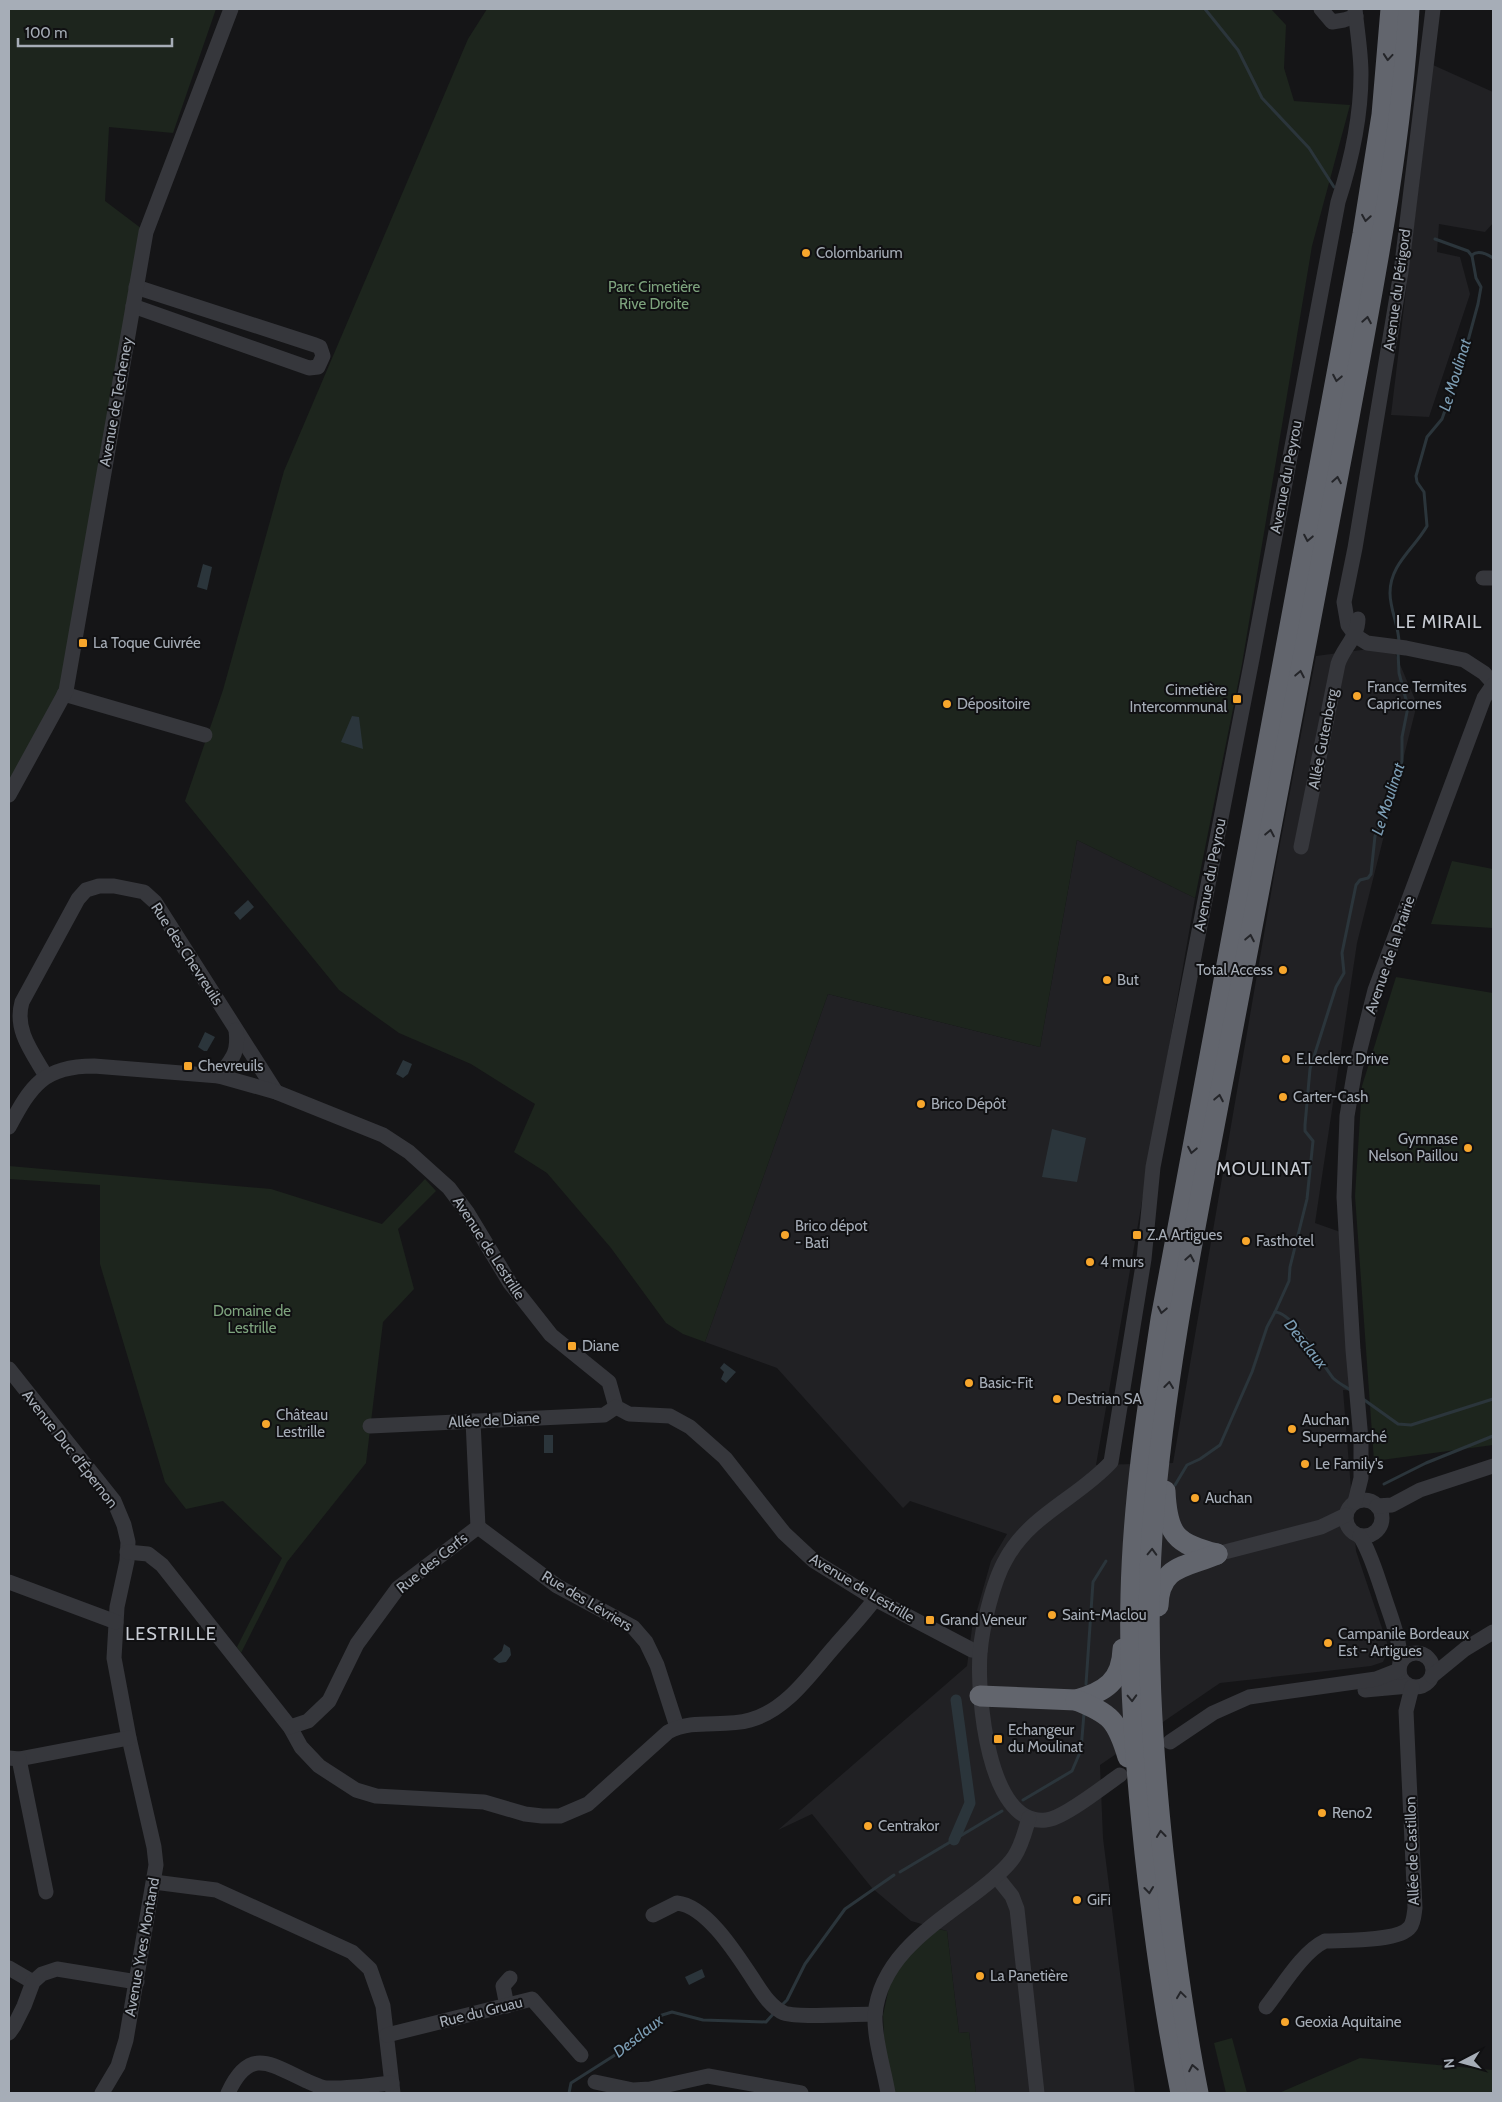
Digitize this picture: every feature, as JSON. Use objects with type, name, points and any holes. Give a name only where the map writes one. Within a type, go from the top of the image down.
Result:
[{"type":"highway","points":[[1181,2093],[1155,1943],[1138,1789],[1132,1702],[1132,1555],[1142,1450],[1161,1319],[1356,277],[1382,115],[1391,9]]},
{"type":"highway","points":[[1198,2093],[1184,2016],[1169,1905],[1154,1758],[1149,1653],[1152,1538],[1163,1434],[1178,1323],[1375,275],[1402,100],[1409,9]]},
{"type":"highway","points":[[1163,1434],[1166,1511],[1169,1523],[1173,1531],[1185,1544],[1195,1549],[1217,1554]]},
{"type":"highway","points":[[980,1696],[1076,1700],[1089,1696],[1110,1684],[1117,1676],[1121,1666],[1127,1539],[1132,1485],[1142,1450]]},
{"type":"highway","points":[[1154,1758],[1160,1730],[1158,1601],[1162,1585],[1171,1572],[1178,1568],[1217,1554]]},
{"type":"highway","points":[[1076,1700],[1105,1713],[1115,1723],[1121,1734],[1138,1789]]},
{"type":"street","name":"Avenue de Techeney","points":[[9,795],[64,694],[78,627],[146,232],[231,9]]},
{"type":"street","points":[[1320,9],[1332,22],[1344,20],[1355,12]]},
{"type":"street","name":"Avenue du Périgord","points":[[1354,635],[1348,626],[1344,611],[1346,589],[1352,570],[1401,272],[1433,9]]},
{"type":"street","name":"Avenue du Peyrou","points":[[1029,1818],[1012,1806],[998,1777],[984,1731],[980,1696],[980,1652],[993,1590],[1005,1560],[1018,1542],[1046,1513],[1096,1479],[1111,1462],[1144,1259],[1153,1167],[1252,660],[1338,202],[1356,126],[1361,74],[1355,12]]},
{"type":"street","points":[[133,306],[309,368],[318,367],[323,356],[320,347],[315,345],[136,287]]},
{"type":"street","name":"Avenue du Périgord","points":[[1352,570],[1353,602],[1358,619]]},
{"type":"street","points":[[1358,619],[1364,630],[1378,639]]},
{"type":"street","name":"Allée Gutenberg","points":[[1301,847],[1338,664],[1341,653],[1358,628],[1358,619]]},
{"type":"street","points":[[1354,635],[1361,633],[1399,647]]},
{"type":"street","points":[[1354,635],[1367,643],[1399,647],[1464,660],[1484,673],[1493,684]]},
{"type":"street","name":"Avenue de la Prairie","points":[[1372,1558],[1375,1532],[1380,1527],[1375,1506],[1361,1478],[1358,1395],[1344,1198],[1347,1116],[1355,1069],[1375,990],[1484,698],[1493,684]]},
{"type":"street","points":[[64,694],[205,735]]},
{"type":"street","name":"Rue des Chevreuils","points":[[46,1076],[23,1034],[18,1014],[22,1002],[78,899],[86,890],[99,886],[133,889],[144,892],[155,902],[276,1092]]},
{"type":"street","points":[[218,1076],[233,1058],[238,1046],[236,1030]]},
{"type":"street","name":"Avenue de Lestrille","points":[[9,1127],[22,1101],[34,1086],[46,1076],[70,1068],[86,1066],[218,1076],[276,1092],[383,1135],[409,1152],[434,1172],[449,1188],[467,1212],[510,1283],[551,1335],[609,1382],[616,1407],[629,1414],[670,1416],[690,1427],[725,1458],[784,1533],[814,1561],[875,1599],[963,1646],[980,1652]]},
{"type":"street","name":"Avenue Duc d'Épernon","points":[[9,1369],[114,1502],[124,1524],[127,1552],[116,1622],[114,1658],[129,1738]]},
{"type":"street","name":"Allée de Diane","points":[[370,1426],[604,1415],[616,1407]]},
{"type":"street","name":"Rue des Cerfs","points":[[290,1727],[308,1720],[329,1701],[356,1644],[398,1588],[478,1526],[473,1421]]},
{"type":"street","points":[[1375,1506],[1493,1466]]},
{"type":"street","name":"Avenue de la Prairie","points":[[1375,1506],[1348,1509],[1346,1515],[1347,1525],[1355,1533],[1372,1558],[1394,1623],[1400,1648],[1399,1667]]},
{"type":"street","points":[[1217,1554],[1321,1528],[1346,1515]]},
{"type":"street","name":"Rue des Lévriers","points":[[478,1526],[557,1586],[633,1627],[646,1642],[657,1665],[677,1727]]},
{"type":"street","points":[[1321,1528],[1366,1536],[1375,1532]]},
{"type":"street","points":[[127,1552],[148,1554],[162,1565],[290,1727],[301,1747],[319,1766],[356,1790],[376,1796],[484,1802],[525,1814],[542,1816],[560,1816],[588,1804],[668,1732],[677,1727],[695,1723],[749,1721],[768,1714],[781,1705],[802,1684],[875,1599]]},
{"type":"street","points":[[9,1582],[116,1622]]},
{"type":"street","name":"Avenue de la Prairie","points":[[1394,1623],[1422,1654]]},
{"type":"street","points":[[1289,1691],[1320,1693],[1424,1686],[1432,1676],[1465,1649],[1493,1632]]},
{"type":"street","points":[[1170,1742],[1225,1706],[1249,1697],[1376,1679],[1399,1667],[1407,1656],[1422,1654],[1439,1655],[1465,1649]]},
{"type":"street","points":[[1422,1654],[1431,1661],[1434,1667],[1432,1676]]},
{"type":"street","points":[[1399,1667],[1402,1681],[1410,1687]]},
{"type":"street","name":"Allée de Castillon","points":[[1266,2007],[1299,1964],[1317,1945],[1325,1941],[1394,1937],[1405,1932],[1411,1926],[1415,1908],[1406,1711],[1410,1687]]},
{"type":"street","points":[[46,1892],[14,1758],[129,1738]]},
{"type":"street","name":"Avenue Yves Montand","points":[[102,2093],[118,2066],[126,2040],[156,1865],[154,1847],[129,1738]]},
{"type":"street","points":[[888,2093],[875,2027],[875,2014],[883,1982],[894,1962],[932,1927],[996,1876],[1013,1858],[1019,1848],[1029,1818],[1047,1820],[1055,1818],[1120,1776]]},
{"type":"street","points":[[996,1876],[1012,1896],[1017,1909],[1037,2093]]},
{"type":"street","points":[[154,1882],[216,1890],[352,1952],[370,1970],[383,2006],[392,2088],[325,2088],[268,2064],[255,2063],[244,2068],[235,2077],[228,2093]]},
{"type":"street","points":[[653,1914],[677,1903],[694,1908],[705,1917],[737,1955],[764,1995],[784,2013],[875,2014]]},
{"type":"street","points":[[9,1968],[33,1982]]},
{"type":"street","points":[[9,2033],[24,2006],[33,1982],[42,1974],[57,1969],[137,1982]]},
{"type":"street","points":[[507,2006],[503,1986],[510,1978]]},
{"type":"street","name":"Rue du Gruau","points":[[387,2035],[532,2000],[581,2055]]},
{"type":"street","points":[[595,2082],[633,2090],[650,2089],[708,2076],[801,2093]]},
{"type":"shaded area","points":[[1433,65],[1493,92],[1493,223],[1485,232],[1439,224],[1437,252],[1460,257],[1470,294],[1429,417],[1391,415]]},
{"type":"shaded area","points":[[203,564],[212,567],[207,590],[197,587]]},
{"type":"shaded area","points":[[1392,646],[1417,704],[1357,943],[1315,1223],[1346,1234],[1357,1391],[1343,1390],[1356,1551],[1389,1649],[1383,1662],[1371,1666],[1220,1683],[1100,1765],[1103,1838],[1135,2093],[976,2093],[969,2032],[959,2033],[947,1931],[911,1921],[872,1888],[812,1814],[778,1830],[967,1666],[972,1628],[991,1561],[1007,1534],[910,1501],[903,1508],[777,1368],[705,1342],[828,994],[1040,1047],[1077,840],[1195,898],[1096,1465],[1173,1463],[1275,870],[1316,656]]},
{"type":"shaded area","points":[[352,716],[359,717],[363,749],[341,742]]},
{"type":"shaded area","points":[[248,900],[254,907],[240,920],[234,913]]},
{"type":"shaded area","points":[[205,1032],[215,1037],[207,1051],[198,1047]]},
{"type":"shaded area","points":[[403,1060],[412,1064],[408,1074],[403,1078],[396,1074]]},
{"type":"shaded area","points":[[1052,1129],[1086,1138],[1077,1182],[1042,1177]]},
{"type":"shaded area","points":[[724,1363],[736,1372],[726,1383],[721,1379],[724,1372],[720,1368]]},
{"type":"shaded area","points":[[544,1435],[553,1435],[553,1453],[544,1453]]},
{"type":"shaded area","points":[[504,1644],[510,1648],[511,1655],[506,1662],[499,1663],[493,1659],[502,1651]]},
{"type":"shaded area","points":[[702,1969],[705,1977],[689,1985],[685,1977]]},
{"type":"green space","points":[[9,9],[216,9],[173,133],[109,127],[105,201],[146,232],[66,691],[9,795]]},
{"type":"green space","name":"Parc Cimetière Rive Droite","points":[[487,9],[1271,9],[1286,25],[1284,68],[1294,101],[1350,105],[1312,246],[1242,664],[1195,898],[1077,840],[1040,1047],[828,994],[705,1342],[683,1334],[666,1323],[611,1248],[547,1173],[514,1152],[535,1104],[471,1064],[399,1033],[339,990],[185,801],[223,690],[284,471],[468,39]]},
{"type":"green space","points":[[1452,861],[1493,869],[1493,928],[1431,924]]},
{"type":"green space","points":[[1396,977],[1493,993],[1493,1445],[1374,1461],[1355,1196],[1362,1086]]},
{"type":"green space","name":"Domaine de Lestrille","points":[[9,1166],[271,1189],[382,1224],[425,1179],[436,1191],[398,1229],[414,1289],[383,1322],[366,1463],[287,1562],[241,1653],[237,1647],[282,1558],[223,1501],[186,1509],[165,1482],[100,1264],[100,1185],[9,1179]]},
{"type":"green space","points":[[938,1929],[947,1931],[959,2033],[969,2032],[976,2093],[891,2093],[885,2056],[883,2015],[892,1974]]},
{"type":"green space","points":[[1232,2038],[1247,2093],[1226,2093],[1214,2043]]},
{"type":"green space","points":[[1360,2058],[1493,2070],[1493,2093],[1279,2093]]},
{"type":"waterway","points":[[1205,9],[1238,50],[1262,98],[1309,148],[1334,187]]},
{"type":"waterway","points":[[1435,239],[1468,251],[1472,256]]},
{"type":"waterway","name":"Le Moulinat","points":[[1472,255],[1480,253],[1493,258]]},
{"type":"waterway","name":"Le Moulinat","points":[[1399,643],[1398,630],[1390,599],[1391,583],[1398,565],[1427,526],[1424,492],[1417,482],[1416,476],[1427,437],[1442,419],[1463,359],[1478,304],[1481,287],[1476,278],[1472,256]]},
{"type":"waterway","name":"Le Moulinat","points":[[1275,1312],[1289,1281],[1290,1267],[1307,1199],[1313,1141],[1305,1131],[1310,1069],[1336,987],[1344,973],[1342,953],[1356,885],[1360,880],[1368,878],[1371,874],[1375,836],[1386,812],[1402,761],[1402,737],[1408,707],[1399,673],[1398,652]]},
{"type":"waterway","name":"Desclaux","points":[[1175,1485],[1187,1465],[1200,1459],[1220,1445],[1252,1372],[1267,1327],[1275,1312],[1282,1315],[1299,1329],[1333,1378],[1352,1391]]},
{"type":"waterway","name":"Desclaux","points":[[1363,1399],[1398,1424],[1411,1425],[1493,1399]]},
{"type":"waterway","name":"Desclaux","points":[[1384,1484],[1426,1463],[1493,1436]]},
{"type":"waterway","name":"Desclaux","points":[[1086,1684],[1093,1582],[1106,1561]]},
{"type":"waterway","points":[[954,1840],[970,1803],[956,1700]]},
{"type":"waterway","name":"Desclaux","points":[[1023,1800],[1072,1771],[1081,1750],[1084,1713]]},
{"type":"waterway","name":"Desclaux","points":[[900,1872],[1002,1811]]},
{"type":"waterway","name":"Desclaux","points":[[781,2006],[787,2000],[805,1964],[845,1909],[894,1875]]},
{"type":"waterway","name":"Desclaux","points":[[569,2093],[571,2083],[637,2041],[659,2016],[672,2012],[703,2020],[766,2022],[775,2012]]},
{"type":"place","name":"Colombarium","points":[[806,253]]},
{"type":"place","name":"La Toque Cuivrée","points":[[83,643]]},
{"type":"place","name":"France Termites Capricornes","points":[[1357,696]]},
{"type":"place","name":"Cimetière Intercommunal","points":[[1237,699]]},
{"type":"place","name":"Dépositoire","points":[[947,704]]},
{"type":"place","name":"Total Access","points":[[1283,970]]},
{"type":"place","name":"But","points":[[1107,980]]},
{"type":"place","name":"E.Leclerc Drive","points":[[1286,1059]]},
{"type":"place","name":"Chevreuils","points":[[188,1066]]},
{"type":"place","name":"Carter-Cash","points":[[1283,1097]]},
{"type":"place","name":"Brico Dépôt","points":[[921,1104]]},
{"type":"place","name":"Gymnase Nelson Paillou","points":[[1468,1148]]},
{"type":"place","name":"Brico dépot - Bati","points":[[785,1235]]},
{"type":"place","name":"Z.A Artigues","points":[[1137,1235]]},
{"type":"place","name":"Fasthotel","points":[[1246,1241]]},
{"type":"place","name":"4 murs","points":[[1090,1262]]},
{"type":"place","name":"Diane","points":[[572,1346]]},
{"type":"place","name":"Basic-Fit","points":[[969,1383]]},
{"type":"place","name":"Destrian SA","points":[[1057,1399]]},
{"type":"place","name":"Château Lestrille","points":[[266,1424]]},
{"type":"place","name":"Auchan Supermarché","points":[[1292,1429]]},
{"type":"place","name":"Le Family's","points":[[1305,1464]]},
{"type":"place","name":"Auchan","points":[[1195,1498]]},
{"type":"place","name":"Saint-Maclou","points":[[1052,1615]]},
{"type":"place","name":"Grand Veneur","points":[[930,1620]]},
{"type":"place","name":"Campanile Bordeaux Est - Artigues","points":[[1328,1643]]},
{"type":"place","name":"Echangeur du Moulinat","points":[[998,1739]]},
{"type":"place","name":"Reno2","points":[[1322,1813]]},
{"type":"place","name":"Centrakor","points":[[868,1826]]},
{"type":"place","name":"GiFi","points":[[1077,1900]]},
{"type":"place","name":"La Panetière","points":[[980,1976]]},
{"type":"place","name":"Geoxia Aquitaine","points":[[1285,2022]]},
{"type":"district","name":"LE MIRAIL","points":[[1439,622]]},
{"type":"district","name":"MOULINAT","points":[[1264,1169]]},
{"type":"district","name":"LESTRILLE","points":[[171,1634]]}]
